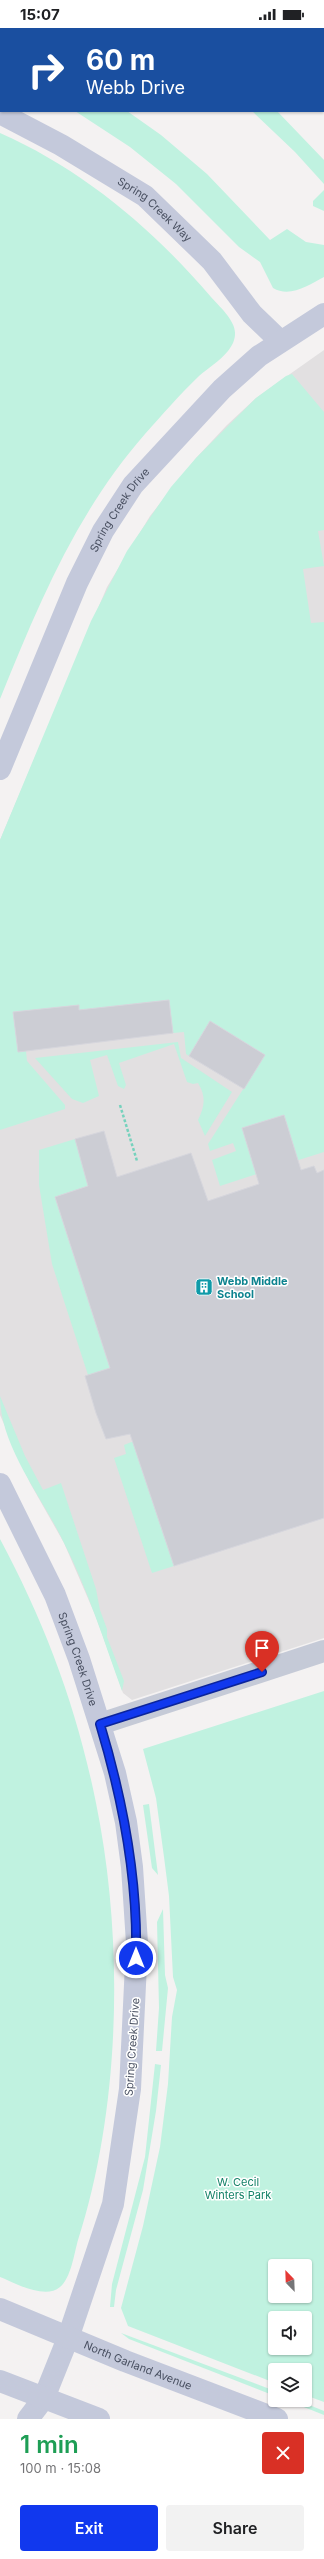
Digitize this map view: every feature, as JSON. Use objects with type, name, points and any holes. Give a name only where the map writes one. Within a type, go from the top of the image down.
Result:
[{"type":"street","name":"Spring Creek Way","points":[[3,113],[61,145],[145,196],[212,261],[252,314],[280,341]]},
{"type":"street","name":"Spring Creek Drive","points":[[0,769],[77,583],[103,531],[133,485],[200,410],[259,356],[280,341],[324,314]]},
{"type":"street","name":"Spring Creek Drive","points":[[0,1484],[55,1595],[100,1724],[115,1773],[126,1822],[132,1867],[137,1942],[134,2032],[130,2088],[113,2204],[68,2338],[44,2398],[28,2419]]},
{"type":"street","points":[[100,1724],[324,1652]]},
{"type":"street","name":"North Garland Avenue","points":[[0,2309],[68,2338],[277,2419]]},
{"type":"street","points":[[0,2381],[99,2419]]},
{"type":"path","points":[[120,1105],[137,1161]]},
{"type":"shaded area","points":[[324,350],[324,1638],[132,1700],[123,1693],[96,1617],[64,1543],[30,1483],[0,1415],[0,840],[107,587],[150,516],[196,458],[227,425],[256,398]]},
{"type":"green space","points":[[77,112],[128,112],[161,135],[207,174],[270,240],[287,229],[306,242],[324,245],[324,277],[306,287],[293,291],[279,291],[273,288],[260,262],[239,247],[176,184],[130,147]]},
{"type":"green space","points":[[253,112],[278,112],[324,160],[324,184],[295,152]]},
{"type":"green space","points":[[0,133],[59,164],[88,183],[140,225],[189,272],[222,309],[233,324],[235,334],[233,343],[225,355],[199,376],[145,434],[99,495],[61,560],[29,628],[0,699]]},
{"type":"green space","points":[[324,190],[324,211],[313,206],[313,201]]},
{"type":"green space","points":[[292,374],[324,412],[324,530],[318,531],[324,566],[303,569],[311,623],[324,622],[324,1152],[286,1164],[295,1151],[284,1116],[242,1128],[263,1172],[220,1186],[212,1160],[236,1151],[233,1143],[210,1151],[208,1144],[265,1055],[210,1021],[189,1056],[186,1054],[184,1032],[173,1033],[169,1000],[91,1009],[83,1044],[78,1005],[13,1012],[18,1051],[26,1051],[27,1061],[65,1105],[65,1109],[0,1130],[0,840],[91,621],[127,551],[171,487],[196,458],[256,398],[286,376]]},
{"type":"green space","points":[[178,1042],[181,1058],[232,1092],[205,1136],[198,1120],[204,1101],[201,1088],[198,1083],[193,1084],[187,1082],[174,1044],[119,1063],[126,1085],[124,1089],[118,1086],[107,1055],[90,1060],[99,1096],[83,1103],[72,1099],[35,1058]]},
{"type":"green space","points":[[75,1139],[89,1186],[55,1197],[110,1368],[88,1375],[52,1264],[39,1185],[39,1150]]},
{"type":"green space","points":[[0,1396],[25,1456],[43,1490],[61,1483],[96,1589],[100,1610],[107,1629],[107,1637],[124,1681],[122,1691],[73,1561],[24,1472],[7,1434],[2,1415]]},
{"type":"green space","points":[[134,1441],[174,1566],[152,1573],[114,1458],[126,1454],[124,1445]]},
{"type":"green space","points":[[0,1539],[45,1634],[58,1667],[79,1733],[96,1803],[105,1855],[111,1910],[114,1966],[114,2023],[110,2079],[103,2135],[92,2189],[72,2265],[64,2283],[54,2291],[46,2292],[30,2289],[0,2277]]},
{"type":"green space","name":"W. Cecil Winters Park","points":[[324,1691],[324,2402],[312,2398],[312,2363],[268,2363],[268,2380],[128,2326],[121,2308],[143,2226],[160,2147],[168,2084],[172,2017],[177,1990],[173,1977],[169,1896],[156,1798],[143,1749]]},
{"type":"green space","points":[[149,1804],[158,1875],[152,1868],[143,1805]]},
{"type":"green space","points":[[163,1909],[165,1975],[168,1988],[162,2051],[156,2051],[159,2008],[157,1922]]},
{"type":"green space","points":[[155,2064],[161,2065],[156,2111],[143,2190],[116,2290],[114,2307],[110,2307],[112,2284],[145,2157]]},
{"type":"green space","points":[[121,2333],[268,2388],[268,2393],[129,2339]]},
{"type":"green space","points":[[312,2406],[324,2411],[324,2415],[304,2407]]},
{"type":"building","points":[[169,1000],[173,1033],[18,1052],[13,1012],[79,1005],[79,1010]]},
{"type":"building","points":[[210,1021],[265,1055],[244,1089],[189,1056]]},
{"type":"building","name":"Webb Middle School","points":[[284,1115],[301,1170],[314,1166],[317,1173],[324,1170],[324,1518],[174,1566],[130,1434],[106,1439],[96,1413],[85,1376],[110,1368],[55,1197],[88,1186],[75,1139],[104,1131],[117,1177],[191,1153],[208,1201],[259,1184],[242,1128]]},
{"type":"place","name":"Webb Middle School","points":[[204,1287]]},
{"type":"route","points":[[136,1958],[137,1942],[132,1867],[126,1822],[115,1773],[100,1724],[262,1672]]}]
